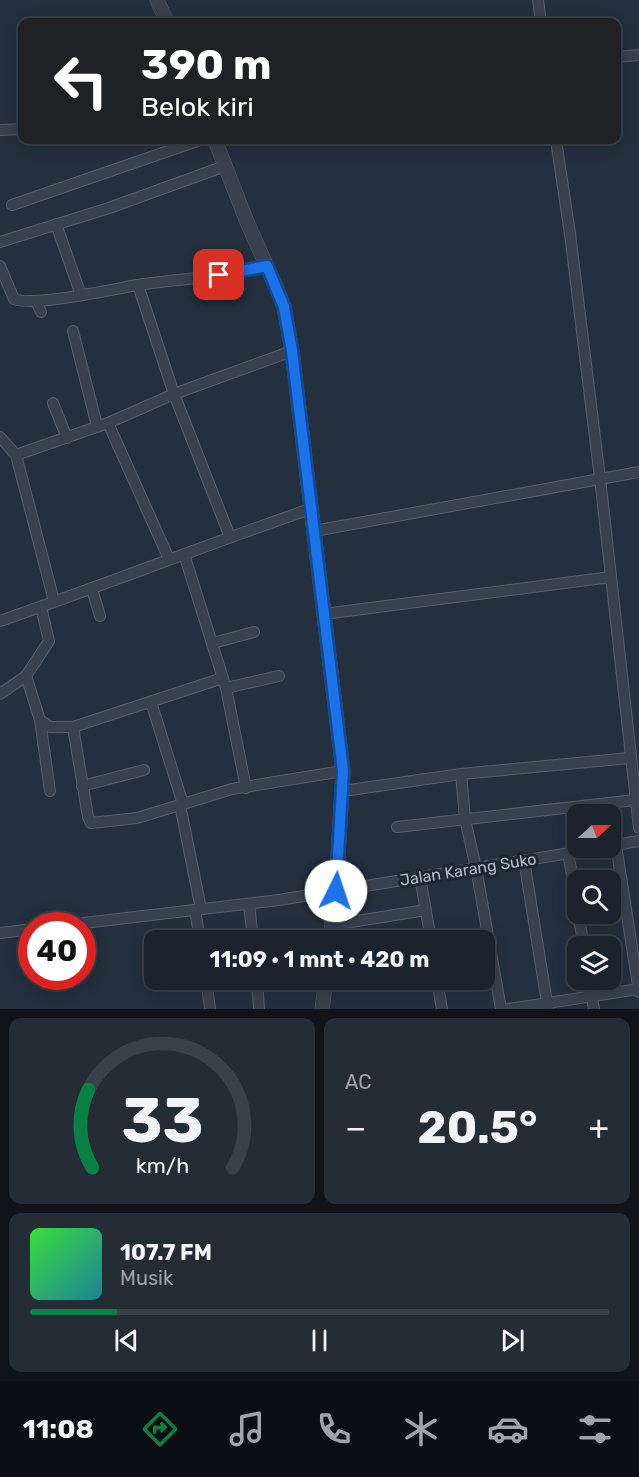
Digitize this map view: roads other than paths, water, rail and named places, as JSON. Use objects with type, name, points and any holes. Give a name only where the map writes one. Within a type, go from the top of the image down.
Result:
[{"type":"street","points":[[157,0],[165,18]]},
{"type":"street","points":[[538,0],[540,18]]},
{"type":"street","points":[[621,57],[639,55]]},
{"type":"street","points":[[0,130],[18,129]]},
{"type":"street","points":[[12,205],[188,144]]},
{"type":"street","points":[[217,144],[284,307],[292,351],[343,771],[336,891],[331,930]]},
{"type":"street","points":[[557,144],[600,478],[639,828]]},
{"type":"street","points":[[0,241],[109,208],[225,166]]},
{"type":"street","points":[[56,224],[81,295]]},
{"type":"street","points":[[0,266],[14,299],[36,301],[267,266]]},
{"type":"street","points":[[138,285],[174,394],[230,537]]},
{"type":"street","points":[[36,301],[41,312]]},
{"type":"street","points":[[73,331],[97,426]]},
{"type":"street","points":[[16,455],[108,423],[174,394],[292,351]]},
{"type":"street","points":[[52,403],[67,438]]},
{"type":"street","points":[[108,423],[169,559]]},
{"type":"street","points":[[0,437],[16,455],[54,602]]},
{"type":"street","points":[[314,531],[639,472]]},
{"type":"street","points":[[0,621],[310,509]]},
{"type":"street","points":[[184,554],[224,683],[246,788]]},
{"type":"street","points":[[324,615],[611,577]]},
{"type":"street","points":[[92,589],[100,616]]},
{"type":"street","points":[[0,694],[26,676],[49,640],[41,607]]},
{"type":"street","points":[[213,643],[254,632]]},
{"type":"street","points":[[26,676],[40,720],[50,791]]},
{"type":"street","points":[[40,720],[50,727],[73,727],[151,702],[224,683],[279,676]]},
{"type":"street","points":[[151,702],[181,805],[199,930]]},
{"type":"street","points":[[73,727],[82,786],[91,823],[137,818],[218,793],[343,771]]},
{"type":"street","points":[[343,791],[461,774],[630,758]]},
{"type":"street","points":[[82,786],[144,770]]},
{"type":"street","points":[[461,774],[465,819],[501,1009]]},
{"type":"street","points":[[397,827],[635,800]]},
{"type":"street","points":[[621,844],[639,841]]},
{"type":"street","name":"Jalan Karang Suko","points":[[96,922],[249,904],[567,853]]},
{"type":"street","points":[[510,1009],[548,1006],[592,996],[639,990],[615,858]]},
{"type":"street","points":[[524,860],[548,1006]]},
{"type":"street","points":[[420,877],[429,930]]},
{"type":"street","points":[[249,904],[252,930]]},
{"type":"street","points":[[332,925],[426,910]]},
{"type":"street","points":[[0,933],[18,931]]},
{"type":"street","points":[[207,990],[210,1008]]},
{"type":"street","points":[[258,990],[259,1009]]},
{"type":"street","points":[[322,1009],[325,990]]},
{"type":"street","points":[[439,990],[442,1009]]},
{"type":"street","points":[[591,990],[594,1009]]}]
